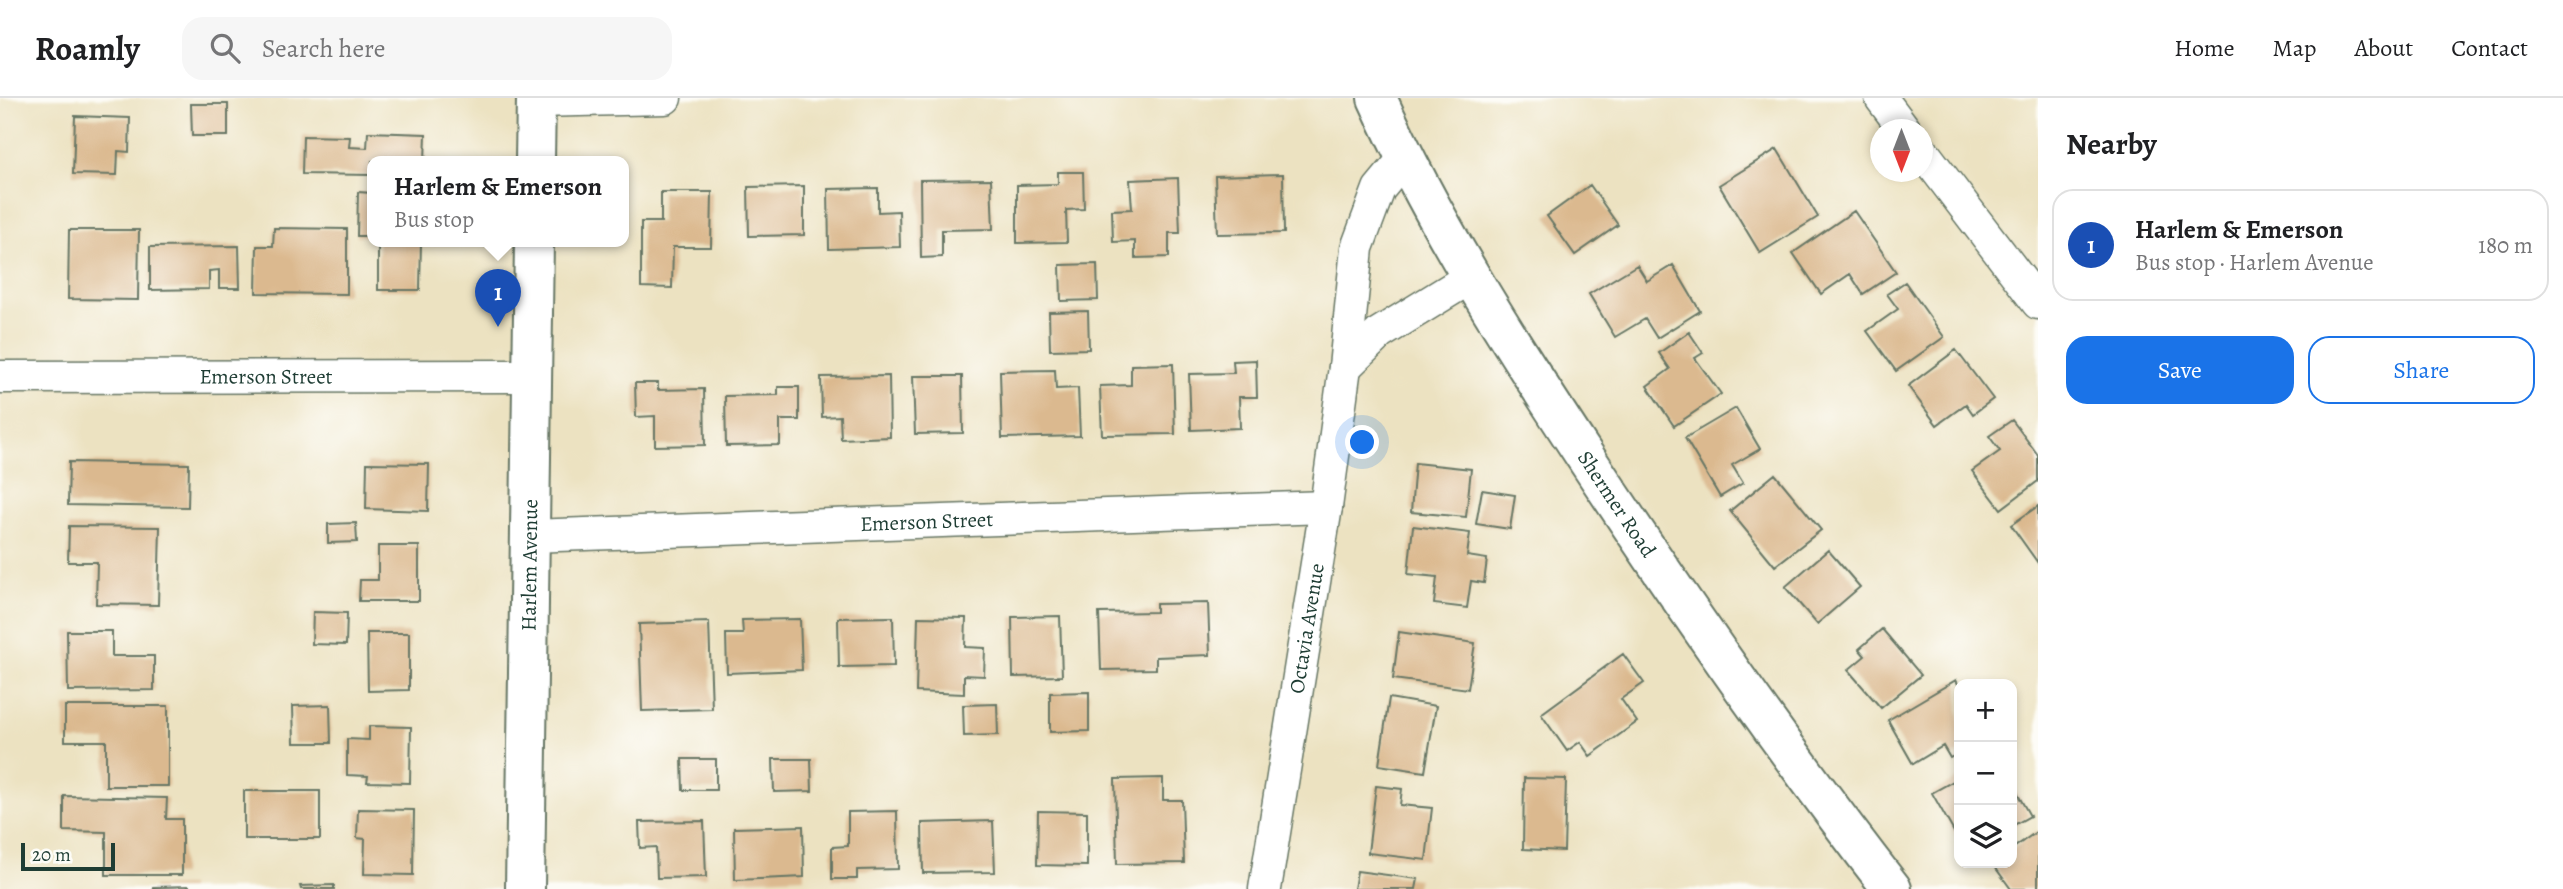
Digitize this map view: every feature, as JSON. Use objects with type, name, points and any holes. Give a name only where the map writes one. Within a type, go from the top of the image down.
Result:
[{"type":"main road","name":"Shermer Road","points":[[1377,98],[1404,159],[1491,313],[1671,587],[1892,889]]},
{"type":"main road","points":[[535,156],[536,99]]},
{"type":"main road","name":"Harlem Avenue","points":[[525,889],[534,247]]},
{"type":"street","points":[[536,99],[664,98]]},
{"type":"street","points":[[1881,98],[1897,119]]},
{"type":"street","name":"Octavia Avenue","points":[[1265,889],[1326,507],[1345,367],[1357,248],[1379,189],[1404,159]]},
{"type":"street","points":[[1933,165],[2038,303]]},
{"type":"street","points":[[1345,367],[1380,333],[1471,277]]},
{"type":"street","name":"Emerson Street","points":[[0,377],[532,376]]},
{"type":"street","name":"Emerson Street","points":[[530,536],[1326,507]]},
{"type":"building","points":[[191,104],[228,104],[228,136],[192,136]]},
{"type":"building","points":[[75,116],[130,118],[129,152],[118,151],[117,175],[73,174]]},
{"type":"building","points":[[368,132],[426,134],[425,156],[367,156],[367,175],[302,174],[303,136],[350,137],[349,147],[367,148]]},
{"type":"building","points":[[1777,149],[1818,217],[1760,253],[1719,185]]},
{"type":"building","points":[[1058,172],[1083,172],[1084,209],[1066,210],[1067,242],[1017,243],[1017,185],[1058,184]]},
{"type":"building","points":[[1283,174],[1284,233],[1217,234],[1215,176]]},
{"type":"building","points":[[1178,178],[1180,233],[1169,233],[1169,257],[1135,258],[1135,241],[1113,242],[1112,210],[1132,209],[1130,180]]},
{"type":"building","points":[[991,179],[993,229],[942,230],[942,257],[921,258],[920,180]]},
{"type":"building","points":[[1590,185],[1618,225],[1575,255],[1547,216]]},
{"type":"building","points":[[804,186],[804,235],[749,236],[748,187]]},
{"type":"building","points":[[878,188],[878,212],[899,211],[900,247],[829,249],[828,189]]},
{"type":"building","points":[[358,192],[367,193],[367,236],[357,236]]},
{"type":"building","points":[[661,192],[712,192],[711,247],[673,247],[672,288],[641,287],[641,222],[661,222]]},
{"type":"building","points":[[1854,211],[1896,272],[1863,294],[1850,274],[1821,294],[1793,253]]},
{"type":"building","points":[[274,228],[347,229],[347,294],[256,293],[257,246],[273,246]]},
{"type":"building","points":[[69,230],[139,230],[138,300],[68,299]]},
{"type":"building","points":[[239,246],[240,288],[219,288],[219,270],[209,271],[209,289],[150,290],[150,247]]},
{"type":"building","points":[[378,247],[421,247],[420,290],[378,290]]},
{"type":"building","points":[[1097,264],[1098,300],[1061,301],[1060,265]]},
{"type":"building","points":[[1637,265],[1647,281],[1673,265],[1700,311],[1657,338],[1645,319],[1615,337],[1589,294]]},
{"type":"building","points":[[1905,282],[1944,337],[1896,371],[1867,331],[1898,309],[1887,294]]},
{"type":"building","points":[[1088,311],[1089,349],[1050,350],[1049,312]]},
{"type":"building","points":[[1689,332],[1703,353],[1695,358],[1721,394],[1674,426],[1647,386],[1670,369],[1659,353]]},
{"type":"building","points":[[1956,350],[1993,399],[1973,414],[1966,404],[1937,425],[1908,386]]},
{"type":"building","points":[[1256,360],[1257,397],[1239,397],[1240,428],[1191,430],[1189,374],[1234,373],[1233,361]]},
{"type":"building","points":[[1173,364],[1175,434],[1102,435],[1100,386],[1131,385],[1131,365]]},
{"type":"building","points":[[1055,370],[1056,389],[1078,388],[1080,436],[1002,438],[1000,371]]},
{"type":"building","points":[[889,376],[890,437],[841,439],[840,416],[822,417],[821,377]]},
{"type":"building","points":[[913,376],[962,376],[963,433],[915,434]]},
{"type":"building","points":[[635,383],[658,383],[658,390],[704,389],[705,445],[655,446],[655,416],[636,417]]},
{"type":"building","points":[[778,387],[799,387],[799,420],[780,420],[780,445],[726,446],[725,396],[778,395]]},
{"type":"building","points":[[1736,408],[1760,449],[1732,465],[1743,483],[1720,497],[1685,438]]},
{"type":"building","points":[[2012,420],[2038,455],[2038,481],[2001,509],[1972,471],[2000,451],[1989,436]]},
{"type":"building","points":[[69,462],[189,464],[188,507],[68,505]]},
{"type":"building","points":[[367,463],[429,464],[428,511],[366,509]]},
{"type":"building","points":[[1415,463],[1471,469],[1466,517],[1411,512]]},
{"type":"building","points":[[1775,474],[1821,530],[1775,566],[1730,511]]},
{"type":"building","points":[[1482,490],[1515,495],[1510,529],[1476,524]]},
{"type":"building","points":[[2038,506],[2038,563],[2011,525]]},
{"type":"building","points":[[356,523],[357,542],[328,543],[328,524]]},
{"type":"building","points":[[69,526],[160,527],[158,605],[96,604],[97,562],[68,562]]},
{"type":"building","points":[[1413,526],[1470,533],[1467,556],[1487,559],[1484,583],[1471,581],[1467,608],[1434,604],[1437,577],[1408,574]]},
{"type":"building","points":[[378,546],[419,546],[419,601],[359,601],[360,580],[378,580]]},
{"type":"building","points":[[1828,550],[1860,587],[1817,624],[1785,587]]},
{"type":"building","points":[[1208,603],[1210,655],[1156,657],[1156,669],[1101,670],[1099,613],[1156,612],[1156,604]]},
{"type":"building","points":[[313,612],[347,613],[346,645],[312,644]]},
{"type":"building","points":[[1060,616],[1062,676],[1013,677],[1012,617]]},
{"type":"building","points":[[893,617],[894,666],[839,667],[838,618]]},
{"type":"building","points":[[918,617],[966,618],[965,647],[985,648],[984,676],[964,675],[964,694],[916,692]]},
{"type":"building","points":[[800,619],[802,670],[727,673],[726,634],[743,634],[742,620]]},
{"type":"building","points":[[709,622],[712,709],[642,711],[639,624]]},
{"type":"building","points":[[1882,629],[1921,675],[1881,708],[1848,670],[1865,656],[1859,649]]},
{"type":"building","points":[[67,631],[112,631],[112,656],[154,656],[154,690],[68,691]]},
{"type":"building","points":[[1399,632],[1475,643],[1468,689],[1393,679]]},
{"type":"building","points":[[367,633],[409,633],[409,690],[368,691]]},
{"type":"building","points":[[1623,654],[1644,683],[1621,699],[1637,722],[1590,756],[1580,742],[1567,751],[1541,714]]},
{"type":"building","points":[[1954,681],[1954,756],[1950,758],[1943,746],[1913,764],[1888,720]]},
{"type":"building","points":[[1089,692],[1089,731],[1050,732],[1050,693]]},
{"type":"building","points":[[1389,698],[1436,706],[1425,772],[1379,765]]},
{"type":"building","points":[[997,704],[998,735],[964,736],[963,705]]},
{"type":"building","points":[[330,705],[331,743],[294,743],[293,706]]},
{"type":"building","points":[[65,706],[168,706],[168,786],[106,786],[106,741],[65,741]]},
{"type":"building","points":[[369,726],[411,727],[410,783],[367,782],[368,776],[347,775],[347,739],[369,740]]},
{"type":"building","points":[[682,759],[716,759],[716,790],[683,790]]},
{"type":"building","points":[[773,759],[811,759],[812,791],[774,792]]},
{"type":"building","points":[[1163,778],[1163,800],[1182,800],[1184,863],[1117,864],[1115,779]]},
{"type":"building","points":[[1524,778],[1566,779],[1564,851],[1523,849]]},
{"type":"building","points":[[1954,781],[1954,832],[1932,793]]},
{"type":"building","points":[[1376,786],[1402,789],[1400,805],[1432,808],[1426,860],[1368,853]]},
{"type":"building","points":[[244,791],[320,791],[320,839],[244,839]]},
{"type":"building","points":[[2017,793],[2030,816],[2017,823]]},
{"type":"building","points":[[64,796],[167,798],[166,819],[182,819],[182,875],[106,875],[106,832],[64,831]]},
{"type":"building","points":[[358,809],[414,810],[413,875],[364,874],[365,839],[357,838]]},
{"type":"building","points":[[897,811],[898,869],[857,870],[857,879],[832,879],[832,847],[848,846],[848,812]]},
{"type":"building","points":[[1038,811],[1087,812],[1087,866],[1037,865]]},
{"type":"building","points":[[704,821],[706,877],[657,878],[656,847],[640,848],[639,822]]},
{"type":"building","points":[[993,821],[995,872],[923,873],[922,823]]},
{"type":"building","points":[[803,826],[804,877],[735,880],[734,828]]},
{"type":"building","points":[[2036,832],[2038,834],[2038,889],[2011,889],[1996,868],[2017,868],[2017,845]]},
{"type":"building","points":[[1357,871],[1418,879],[1416,889],[1354,889]]},
{"type":"building","points":[[334,885],[334,889],[301,889],[300,886]]},
{"type":"building","points":[[189,886],[189,889],[153,889],[153,887]]},
{"type":"place","name":"Harlem & Emerson","points":[[498,327]]}]
